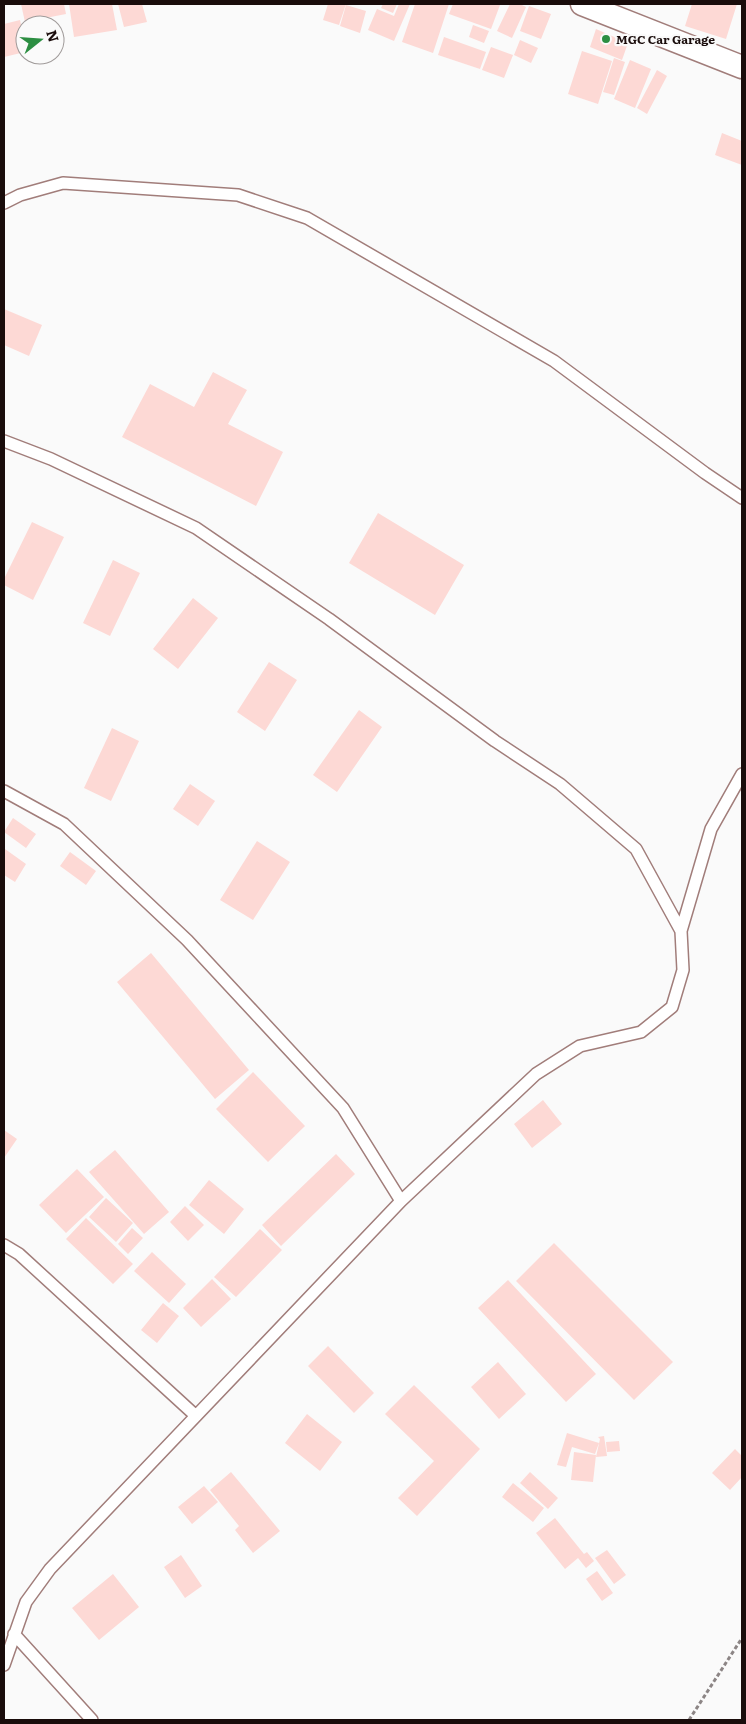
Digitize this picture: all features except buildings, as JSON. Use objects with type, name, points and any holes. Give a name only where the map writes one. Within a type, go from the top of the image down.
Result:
[{"type":"street","points":[[582,4],[740,59]]},
{"type":"lane","points":[[4,203],[20,194],[63,184],[238,195],[307,218],[554,361],[705,473],[742,498]]},
{"type":"lane","points":[[4,441],[51,459],[196,528],[329,619],[496,741],[560,784],[636,848],[681,931]]},
{"type":"lane","points":[[4,1665],[26,1602],[50,1569],[401,1201],[536,1074],[580,1046],[641,1032],[672,1007],[683,970],[681,931],[711,829],[742,774]]},
{"type":"lane","points":[[4,791],[64,824],[187,940],[343,1108],[401,1201]]},
{"type":"lane","points":[[4,1245],[19,1254],[196,1416]]},
{"type":"lane","points":[[14,1634],[92,1720]]},
{"type":"path","points":[[689,1720],[742,1638]]},
{"type":"place","name":"MGC Car Garage","points":[[606,39]]}]
